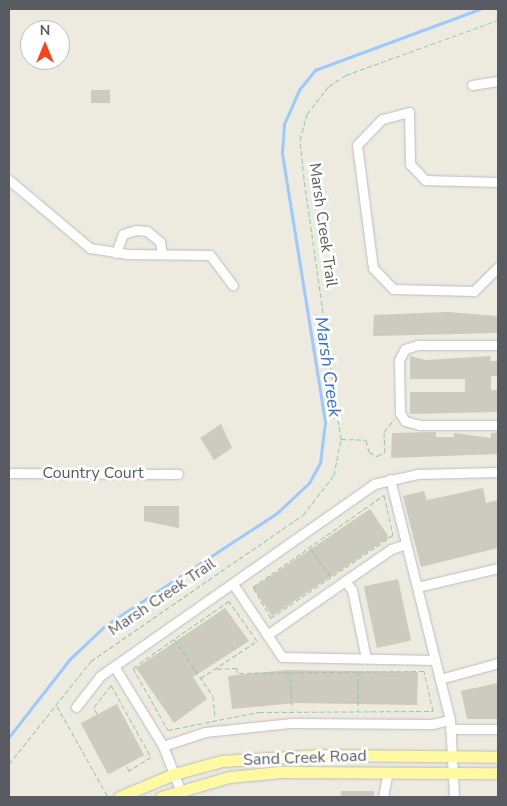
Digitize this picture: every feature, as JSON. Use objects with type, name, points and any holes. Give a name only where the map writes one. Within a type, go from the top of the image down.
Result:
[{"type":"main road","name":"Sand Creek Road","points":[[119,797],[174,774],[260,757],[498,757]]},
{"type":"main road","name":"Sand Creek Road","points":[[161,797],[182,793],[229,777],[280,772],[498,773]]},
{"type":"street","points":[[472,85],[498,81]]},
{"type":"street","points":[[498,182],[425,180],[410,164],[409,112],[382,119],[357,145],[373,268],[392,289],[474,291],[498,267]]},
{"type":"street","points":[[9,180],[90,248],[116,253],[210,255],[233,285]]},
{"type":"street","points":[[116,253],[123,234],[136,230],[147,231],[160,242],[162,254]]},
{"type":"street","points":[[498,345],[405,349],[400,360],[400,413],[405,421],[420,426],[498,425]]},
{"type":"street","points":[[76,708],[114,666],[374,484],[390,479],[498,472]]},
{"type":"street","name":"Country Court","points":[[9,473],[178,474]]},
{"type":"street","points":[[390,479],[450,724],[454,757],[454,797]]},
{"type":"street","points":[[268,635],[391,549],[406,544]]},
{"type":"street","points":[[417,586],[498,568]]},
{"type":"street","points":[[345,581],[352,590],[366,658]]},
{"type":"street","points":[[233,584],[282,657],[435,660]]},
{"type":"street","points":[[440,679],[498,662]]},
{"type":"street","points":[[114,666],[164,746],[182,793]]},
{"type":"street","points":[[164,746],[250,725],[450,724],[498,729]]},
{"type":"street","points":[[383,797],[388,772]]},
{"type":"path","name":"Marsh Creek Trail","points":[[9,764],[91,661],[303,515],[334,475],[341,439],[300,140],[307,114],[329,86],[346,75],[498,20]]},
{"type":"path","points":[[341,439],[366,440],[369,452],[377,456],[385,452],[384,432],[400,413]]},
{"type":"path","points":[[384,495],[393,535],[331,576],[271,618],[252,587],[384,495]]},
{"type":"path","points":[[310,547],[331,576]]},
{"type":"path","points":[[201,678],[257,641],[229,600],[133,668],[168,730],[215,718],[292,710],[433,711],[424,671],[290,670],[237,673],[237,668],[216,669]]},
{"type":"path","points":[[174,639],[213,696],[215,718]]},
{"type":"path","points":[[290,670],[292,710]]},
{"type":"path","points":[[358,670],[358,710]]},
{"type":"path","points":[[97,714],[94,707],[111,685],[151,757],[129,771],[126,764]]},
{"type":"path","points":[[56,705],[108,797]]},
{"type":"building","points":[[91,90],[110,90],[110,103],[91,103]]},
{"type":"building","points":[[447,312],[498,316],[498,333],[373,336],[374,315]]},
{"type":"building","points":[[410,356],[425,360],[491,356],[490,361],[498,361],[498,376],[491,376],[491,390],[498,390],[498,412],[410,414],[410,392],[465,392],[465,379],[410,379]]},
{"type":"building","points":[[221,424],[232,448],[214,460],[200,438]]},
{"type":"building","points":[[436,432],[436,437],[454,437],[454,433],[491,438],[491,433],[498,433],[498,454],[391,458],[392,433]]},
{"type":"building","points":[[483,488],[486,503],[498,500],[498,548],[421,567],[403,496],[424,491],[427,500]]},
{"type":"building","points":[[144,506],[179,506],[179,528],[144,521]]},
{"type":"building","points":[[370,509],[389,537],[272,616],[253,588]]},
{"type":"building","points":[[398,579],[411,641],[377,648],[364,586]]},
{"type":"building","points":[[225,608],[249,641],[193,677],[207,699],[174,723],[136,668]]},
{"type":"building","points":[[286,670],[418,672],[417,705],[296,703],[232,709],[228,676]]},
{"type":"building","points":[[498,683],[498,719],[467,719],[461,691]]},
{"type":"building","points":[[117,704],[144,755],[108,774],[81,723]]},
{"type":"building","points":[[341,791],[374,791],[374,797],[341,797]]},
{"type":"waterway","name":"Marsh Creek","points":[[9,737],[70,659],[106,625],[277,513],[309,483],[320,463],[325,422],[282,153],[284,124],[299,90],[315,70],[480,9]]}]
